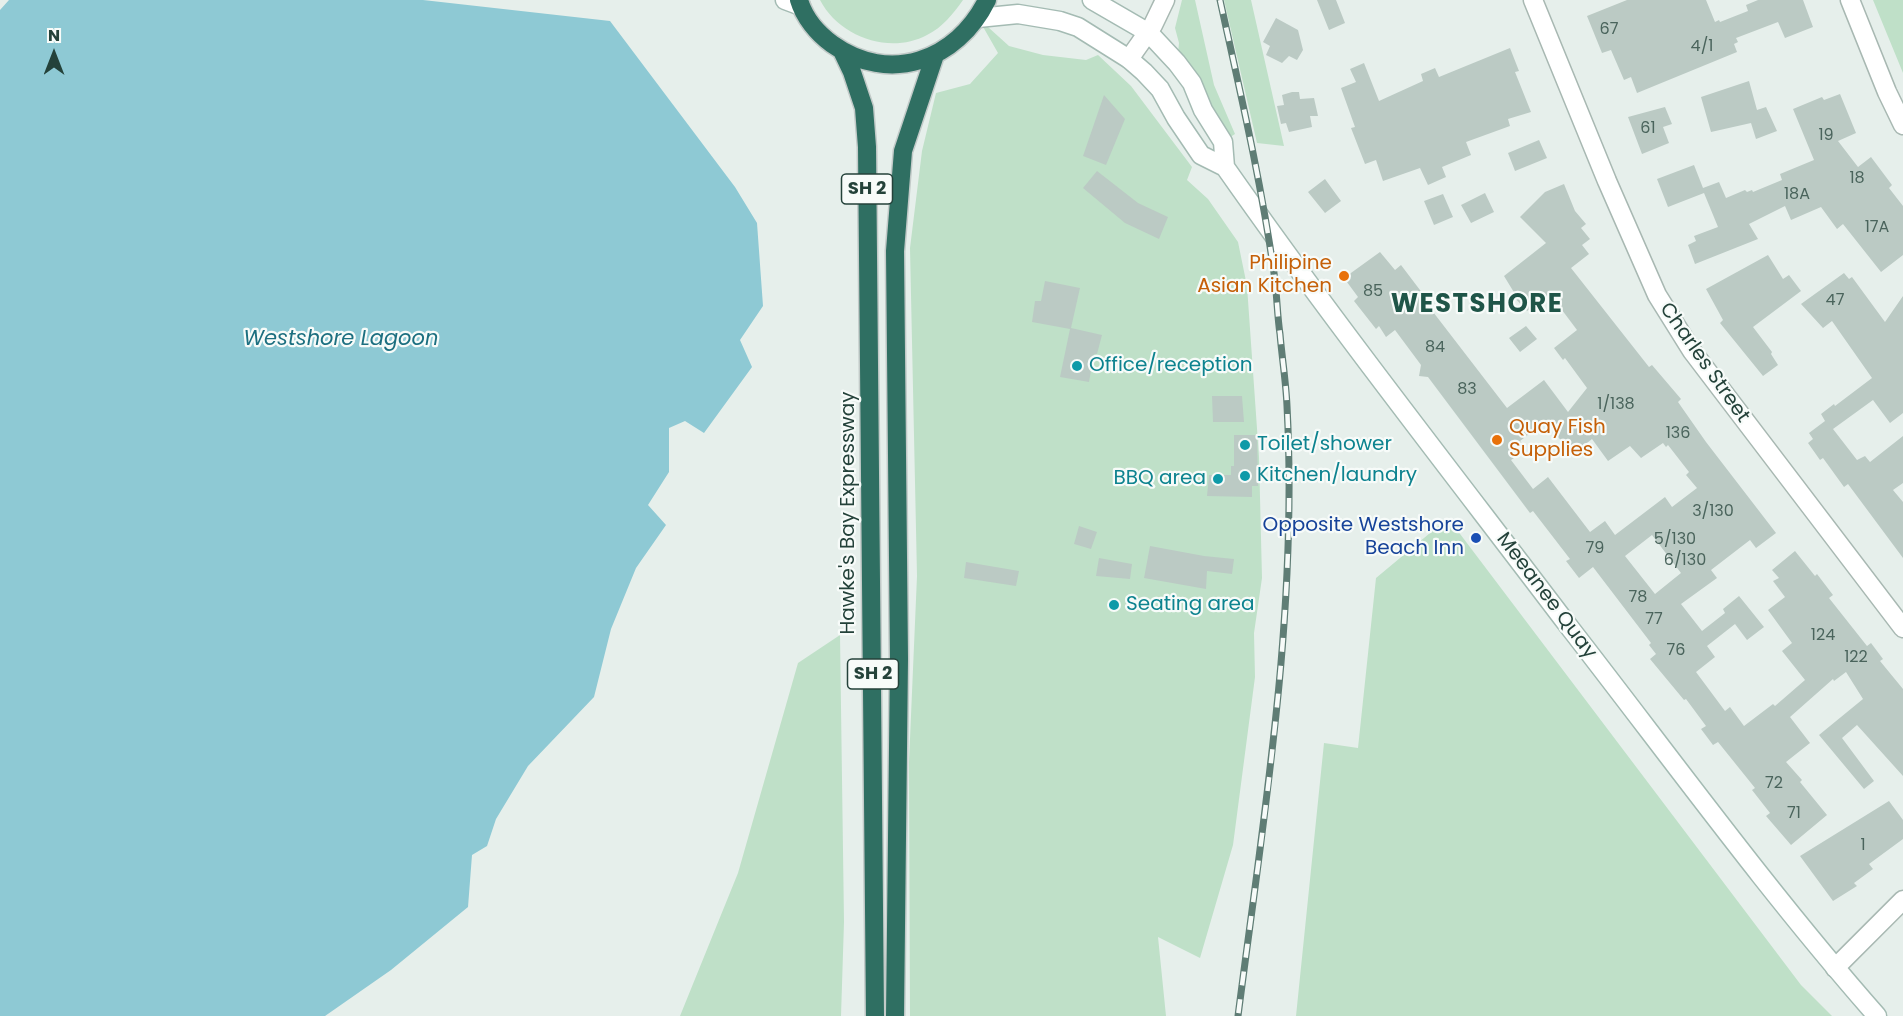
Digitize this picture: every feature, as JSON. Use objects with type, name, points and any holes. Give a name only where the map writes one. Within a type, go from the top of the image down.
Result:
[{"type":"highway","name":"SH 2","points":[[795,2],[818,32],[842,51],[864,60],[888,64],[912,62],[935,55],[959,40],[978,18],[987,0]]},
{"type":"highway","name":"Hawke's Bay Expressway","points":[[842,51],[864,108],[867,147],[875,1016]]},
{"type":"highway","name":"SH 2","points":[[895,1016],[899,659],[895,251],[903,151],[935,55]]},
{"type":"main road","name":"Meeanee Quay","points":[[1092,0],[1149,33],[1164,47],[1192,83],[1203,110],[1223,142],[1225,167]]},
{"type":"main road","points":[[1129,59],[1149,33],[1165,0]]},
{"type":"main road","name":"Charles Street","points":[[1533,0],[1657,296],[1692,351],[1903,628]]},
{"type":"main road","points":[[1850,0],[1887,92],[1903,125]]},
{"type":"main road","name":"Meeanee Quay","points":[[978,18],[1018,14],[1060,21],[1078,27],[1129,59],[1160,89],[1201,155],[1225,167],[1335,318],[1733,840],[1835,968],[1877,1016]]},
{"type":"main road","points":[[1835,968],[1903,900]]},
{"type":"green space","points":[[820,0],[963,0],[947,20],[933,32],[913,41],[897,43],[867,39],[852,33],[829,13]]},
{"type":"green space","points":[[1182,0],[1195,0],[1214,85],[1235,134],[1224,141],[1177,63],[1179,43],[1175,28]]},
{"type":"green space","points":[[1224,0],[1251,0],[1284,146],[1257,143]]},
{"type":"green space","points":[[1873,0],[1903,0],[1903,73]]},
{"type":"green space","points":[[978,18],[1009,46],[1043,55],[1086,60],[1098,55],[1131,86],[1192,167],[1187,180],[1208,199],[1238,242],[1247,286],[1259,457],[1262,578],[1254,633],[1255,677],[1233,845],[1200,958],[1158,937],[1166,1016],[910,1016],[909,762],[917,576],[910,248],[922,151],[936,93],[970,84],[998,53]]},
{"type":"green space","points":[[1448,518],[1801,985],[1832,1016],[1296,1016],[1324,743],[1358,748],[1376,578]]},
{"type":"green space","points":[[840,635],[844,922],[841,1016],[680,1016],[738,873],[798,663]]},
{"type":"water","name":"Westshore Lagoon","points":[[9,0],[423,0],[610,21],[735,187],[757,223],[763,306],[740,340],[752,367],[704,433],[685,421],[669,428],[669,472],[648,505],[666,525],[636,568],[611,629],[594,697],[528,766],[496,819],[487,846],[472,855],[468,907],[391,970],[325,1016],[0,1016],[0,10]]},
{"type":"building","points":[[1317,0],[1336,0],[1345,23],[1329,30]]},
{"type":"building","points":[[1627,0],[1706,0],[1715,22],[1719,20],[1720,22],[1748,11],[1746,5],[1758,0],[1803,0],[1813,27],[1785,38],[1778,22],[1736,38],[1738,42],[1734,44],[1737,52],[1637,93],[1631,77],[1624,80],[1611,50],[1602,53],[1587,16]]},
{"type":"building","points":[[1276,18],[1298,30],[1303,50],[1297,60],[1289,56],[1282,63],[1266,55],[1270,46],[1263,42]]},
{"type":"building","points":[[1510,48],[1519,71],[1515,72],[1531,112],[1508,119],[1510,126],[1466,142],[1471,155],[1442,167],[1446,177],[1428,185],[1420,168],[1383,181],[1376,160],[1365,164],[1351,128],[1355,127],[1341,88],[1356,82],[1350,69],[1364,63],[1379,101],[1423,81],[1421,74],[1435,68],[1439,77]]},
{"type":"building","points":[[1749,81],[1757,110],[1766,107],[1777,131],[1756,139],[1751,123],[1711,132],[1701,97]]},
{"type":"building","points":[[1299,92],[1300,99],[1314,98],[1318,116],[1310,116],[1312,127],[1289,132],[1286,123],[1281,124],[1277,106],[1284,105],[1282,95]]},
{"type":"building","points":[[1840,94],[1856,133],[1838,141],[1858,167],[1871,157],[1892,185],[1889,188],[1903,206],[1903,255],[1881,272],[1843,224],[1837,229],[1821,207],[1791,220],[1785,206],[1749,224],[1758,239],[1695,264],[1688,245],[1696,241],[1694,236],[1718,227],[1704,193],[1668,207],[1657,179],[1694,165],[1703,188],[1719,182],[1726,198],[1745,190],[1753,192],[1782,180],[1780,174],[1814,160],[1793,109],[1822,97],[1824,100]]},
{"type":"building","points":[[1104,95],[1125,119],[1106,165],[1083,156]]},
{"type":"building","points":[[1665,107],[1672,124],[1663,127],[1669,143],[1642,154],[1628,117]]},
{"type":"building","points":[[1539,140],[1547,158],[1515,171],[1508,153]]},
{"type":"building","points":[[1097,171],[1138,203],[1168,217],[1159,239],[1125,223],[1083,188]]},
{"type":"building","points":[[1325,179],[1341,201],[1325,213],[1308,192]]},
{"type":"building","points":[[1564,184],[1575,211],[1586,224],[1581,228],[1590,239],[1582,245],[1589,254],[1571,268],[1649,367],[1652,365],[1681,399],[1678,402],[1706,442],[1776,533],[1756,548],[1750,540],[1711,570],[1717,578],[1681,604],[1702,631],[1725,613],[1723,609],[1739,596],[1764,627],[1747,640],[1735,624],[1707,646],[1715,657],[1696,672],[1725,711],[1730,707],[1744,726],[1773,704],[1775,706],[1805,680],[1782,651],[1792,643],[1768,610],[1785,597],[1773,581],[1779,578],[1772,570],[1795,551],[1833,595],[1829,598],[1867,646],[1871,643],[1883,659],[1880,661],[1903,689],[1903,776],[1857,725],[1842,738],[1874,781],[1864,789],[1819,735],[1863,699],[1846,672],[1834,681],[1833,679],[1790,717],[1810,743],[1786,762],[1827,815],[1791,845],[1766,816],[1770,813],[1752,790],[1755,788],[1718,742],[1713,745],[1701,729],[1706,726],[1686,699],[1684,700],[1650,659],[1656,654],[1649,645],[1651,643],[1593,567],[1579,578],[1566,561],[1570,559],[1533,511],[1530,513],[1428,377],[1419,376],[1421,365],[1395,330],[1386,337],[1379,326],[1376,329],[1354,301],[1358,297],[1344,278],[1380,252],[1395,270],[1401,265],[1423,294],[1420,295],[1507,408],[1544,380],[1568,412],[1587,388],[1565,358],[1563,360],[1554,348],[1577,330],[1550,294],[1527,311],[1513,296],[1515,294],[1504,276],[1546,243],[1520,217],[1545,192]],"holes":[[[1546,421],[1572,455],[1592,439],[1608,461],[1630,446],[1641,458],[1663,443],[1666,447],[1668,445],[1689,472],[1686,475],[1697,488],[1672,507],[1665,497],[1615,535],[1605,521],[1590,532],[1548,477],[1533,489],[1511,460],[1520,454],[1517,450],[1523,445],[1520,441]],[[1652,535],[1681,573],[1655,594],[1625,556]]]},
{"type":"building","points":[[1485,193],[1494,212],[1471,223],[1461,205]]},
{"type":"building","points":[[1443,194],[1453,217],[1434,225],[1424,201]]},
{"type":"building","points":[[1768,255],[1783,279],[1789,275],[1801,291],[1753,327],[1772,352],[1778,365],[1763,376],[1720,323],[1723,320],[1706,289]]},
{"type":"building","points":[[1844,273],[1849,279],[1852,277],[1885,322],[1903,296],[1903,413],[1890,423],[1873,400],[1833,429],[1857,460],[1865,456],[1870,462],[1903,436],[1903,483],[1893,490],[1903,502],[1903,558],[1848,484],[1844,487],[1823,458],[1820,460],[1808,443],[1813,439],[1809,433],[1825,421],[1821,414],[1872,378],[1832,321],[1823,328],[1801,304]]},
{"type":"building","points":[[1045,281],[1080,288],[1071,328],[1102,335],[1097,354],[1094,354],[1089,382],[1060,377],[1070,329],[1032,322],[1035,301],[1041,301]]},
{"type":"building","points":[[1526,326],[1537,339],[1520,352],[1509,338]]},
{"type":"building","points":[[1212,396],[1242,396],[1244,422],[1213,422]]},
{"type":"building","points":[[1234,435],[1257,435],[1258,486],[1252,486],[1252,497],[1207,496],[1209,475],[1231,475],[1231,466],[1234,466]]},
{"type":"building","points":[[1079,526],[1097,532],[1091,549],[1074,544]]},
{"type":"building","points":[[1150,546],[1234,559],[1232,574],[1207,571],[1206,589],[1144,578]]},
{"type":"building","points":[[1099,558],[1132,564],[1130,579],[1096,576]]},
{"type":"building","points":[[966,562],[1019,571],[1016,586],[964,578]]},
{"type":"building","points":[[1889,801],[1903,820],[1903,839],[1869,864],[1873,869],[1854,883],[1857,886],[1833,901],[1800,856]]},
{"type":"railway","points":[[1220,0],[1256,170],[1274,273],[1286,397],[1289,483],[1288,559],[1276,712],[1238,1016]]},
{"type":"place","name":"Philipine Asian Kitchen","points":[[1344,276]]},
{"type":"place","name":"Office/reception","points":[[1077,366]]},
{"type":"place","name":"Quay Fish Supplies","points":[[1497,440]]},
{"type":"place","name":"Toilet/shower","points":[[1245,445]]},
{"type":"place","name":"Kitchen/laundry","points":[[1245,476]]},
{"type":"place","name":"BBQ area","points":[[1218,479]]},
{"type":"place","name":"Opposite Westshore Beach Inn","points":[[1476,538]]},
{"type":"place","name":"Seating area","points":[[1114,605]]},
{"type":"district","name":"WESTSHORE","points":[[1477,305]]}]
